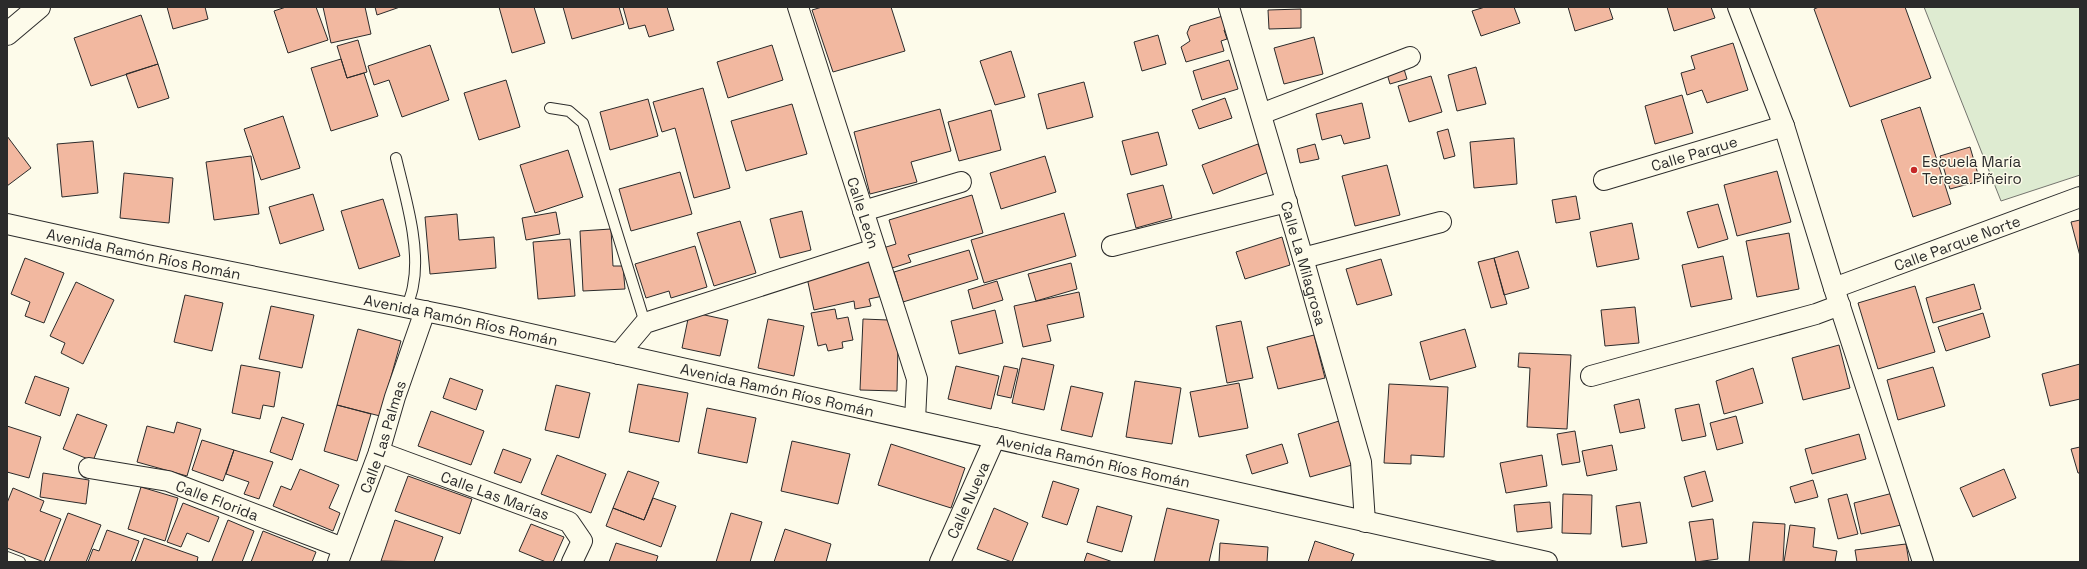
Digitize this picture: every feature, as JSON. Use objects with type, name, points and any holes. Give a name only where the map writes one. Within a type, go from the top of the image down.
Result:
[{"type":"street","points":[[7,34],[39,7]]},
{"type":"street","name":"Calle León","points":[[798,7],[917,379],[916,420]]},
{"type":"street","name":"Calle La Milagrosa","points":[[1229,7],[1287,202],[1361,462],[1365,522]]},
{"type":"street","points":[[1738,7],[1784,126],[1923,562]]},
{"type":"street","points":[[1261,114],[1410,57]]},
{"type":"street","name":"Calle Parque","points":[[1604,180],[1784,126]]},
{"type":"street","points":[[863,211],[960,182]]},
{"type":"street","name":"Calle Parque Norte","points":[[1591,376],[1816,314],[1837,296],[2080,197]]},
{"type":"street","points":[[1112,246],[1287,202]]},
{"type":"street","points":[[1303,258],[1441,222]]},
{"type":"street","name":"Avenida Ramón Ríos Román","points":[[7,224],[147,255],[416,309],[1547,562]]},
{"type":"street","points":[[619,354],[645,323],[875,249]]},
{"type":"street","name":"Calle Las Palmas","points":[[340,555],[379,452],[395,397],[416,309]]},
{"type":"street","name":"Calle Nueva","points":[[940,562],[995,438]]},
{"type":"street","name":"Calle Las Marías","points":[[379,452],[569,522],[582,541],[572,562]]},
{"type":"street","name":"Calle Florida","points":[[89,468],[168,481],[340,555]]},
{"type":"lane","points":[[550,108],[569,111],[583,123],[645,323]]},
{"type":"lane","points":[[396,158],[412,238],[415,266],[413,286],[416,309]]},
{"type":"lane","points":[[7,557],[20,562]]},
{"type":"green space","points":[[1924,7],[2080,7],[2080,175],[2001,201]]},
{"type":"building","points":[[167,7],[205,7],[208,19],[173,29]]},
{"type":"building","points":[[286,7],[316,7],[328,40],[288,53],[274,11]]},
{"type":"building","points":[[323,7],[365,7],[371,34],[331,43]]},
{"type":"building","points":[[375,7],[400,7],[377,15]]},
{"type":"building","points":[[499,7],[534,7],[545,43],[512,53]]},
{"type":"building","points":[[563,7],[619,7],[624,24],[572,39]]},
{"type":"building","points":[[623,7],[667,7],[674,30],[649,37],[645,25],[629,29]]},
{"type":"building","points":[[822,7],[891,7],[905,51],[833,72],[812,10]]},
{"type":"building","points":[[1485,7],[1514,7],[1520,23],[1481,36],[1472,11]]},
{"type":"building","points":[[1568,7],[1609,7],[1613,19],[1575,31]]},
{"type":"building","points":[[1667,7],[1711,7],[1715,18],[1674,31]]},
{"type":"building","points":[[1819,7],[1905,7],[1931,78],[1850,107],[1814,9]]},
{"type":"building","points":[[1301,9],[1301,28],[1269,29],[1268,10]]},
{"type":"building","points":[[141,15],[158,64],[91,86],[74,38]]},
{"type":"building","points":[[1226,15],[1230,29],[1224,30],[1227,39],[1221,41],[1224,51],[1186,62],[1181,47],[1190,41],[1187,33],[1190,26]]},
{"type":"building","points":[[1158,35],[1166,64],[1142,71],[1134,42]]},
{"type":"building","points":[[1314,37],[1323,74],[1284,84],[1274,48]]},
{"type":"building","points":[[358,40],[367,72],[347,78],[337,46]]},
{"type":"building","points":[[1733,43],[1748,90],[1707,103],[1702,90],[1687,95],[1681,73],[1695,69],[1691,56]]},
{"type":"building","points":[[430,45],[449,100],[402,117],[389,80],[374,85],[368,66]]},
{"type":"building","points":[[772,45],[783,80],[728,98],[717,62]]},
{"type":"building","points":[[1011,51],[1025,97],[995,105],[980,61]]},
{"type":"building","points":[[341,59],[347,78],[364,73],[378,116],[331,131],[311,68]]},
{"type":"building","points":[[1229,60],[1238,89],[1202,100],[1193,71]]},
{"type":"building","points":[[158,64],[169,98],[138,108],[126,74]]},
{"type":"building","points":[[1476,67],[1486,104],[1457,111],[1448,75]]},
{"type":"building","points":[[1404,69],[1407,79],[1390,84],[1387,74]]},
{"type":"building","points":[[1431,76],[1442,112],[1409,122],[1398,86]]},
{"type":"building","points":[[506,80],[520,127],[479,140],[464,93]]},
{"type":"building","points":[[1084,82],[1093,117],[1047,129],[1038,94]]},
{"type":"building","points":[[703,88],[730,188],[694,198],[675,128],[662,132],[653,102]]},
{"type":"building","points":[[1682,95],[1693,133],[1655,144],[1645,106]]},
{"type":"building","points":[[1225,98],[1232,118],[1199,129],[1192,110]]},
{"type":"building","points":[[648,99],[658,136],[610,150],[600,112]]},
{"type":"building","points":[[1362,103],[1370,138],[1344,144],[1341,135],[1322,140],[1316,114]]},
{"type":"building","points":[[792,104],[807,154],[746,171],[731,121]]},
{"type":"building","points":[[1920,107],[1951,204],[1913,217],[1881,120]]},
{"type":"building","points":[[940,109],[951,151],[911,162],[917,182],[870,194],[854,132]]},
{"type":"building","points":[[991,110],[1001,150],[959,161],[948,122]]},
{"type":"building","points":[[283,116],[300,168],[261,180],[244,129]]},
{"type":"building","points":[[1448,129],[1455,156],[1444,159],[1437,132]]},
{"type":"building","points":[[1158,132],[1167,165],[1131,175],[1122,141]]},
{"type":"building","points":[[7,136],[31,168],[7,186]]},
{"type":"building","points":[[1514,138],[1517,184],[1474,188],[1470,142]]},
{"type":"building","points":[[93,141],[98,193],[62,197],[57,144]]},
{"type":"building","points":[[1258,144],[1269,172],[1213,194],[1202,165]]},
{"type":"building","points":[[1315,144],[1319,159],[1300,163],[1297,149]]},
{"type":"building","points":[[1970,147],[1980,181],[1950,189],[1940,156]]},
{"type":"building","points":[[568,150],[583,197],[535,213],[520,165]]},
{"type":"building","points":[[251,156],[259,214],[214,220],[206,162]]},
{"type":"building","points":[[1045,156],[1056,192],[1001,209],[990,173]]},
{"type":"building","points":[[1387,165],[1400,215],[1355,226],[1342,176]]},
{"type":"building","points":[[1777,171],[1791,222],[1737,236],[1724,185]]},
{"type":"building","points":[[680,172],[692,214],[631,231],[619,189]]},
{"type":"building","points":[[124,173],[173,178],[169,223],[120,218]]},
{"type":"building","points":[[1163,185],[1172,218],[1136,228],[1127,194]]},
{"type":"building","points":[[313,194],[324,230],[280,244],[269,207]]},
{"type":"building","points":[[972,195],[983,233],[908,255],[911,262],[889,269],[883,248],[896,244],[889,220]]},
{"type":"building","points":[[1576,196],[1580,219],[1556,223],[1552,200]]},
{"type":"building","points":[[383,199],[400,256],[359,269],[341,211]]},
{"type":"building","points":[[1718,204],[1728,239],[1698,248],[1687,212]]},
{"type":"building","points":[[802,211],[811,250],[780,258],[770,219]]},
{"type":"building","points":[[556,212],[560,234],[526,240],[522,218]]},
{"type":"building","points":[[1064,213],[1076,256],[984,283],[971,240]]},
{"type":"building","points":[[457,214],[459,240],[494,237],[496,268],[430,274],[425,217]]},
{"type":"building","points":[[2080,220],[2080,256],[2071,222]]},
{"type":"building","points":[[740,221],[756,273],[714,286],[697,233]]},
{"type":"building","points":[[1632,223],[1639,259],[1597,267],[1590,232]]},
{"type":"building","points":[[611,229],[613,266],[623,266],[625,289],[583,291],[580,231]]},
{"type":"building","points":[[1789,233],[1799,289],[1757,297],[1746,241]]},
{"type":"building","points":[[1282,237],[1290,265],[1245,279],[1236,252]]},
{"type":"building","points":[[570,239],[575,296],[538,299],[533,242]]},
{"type":"building","points":[[695,246],[707,287],[671,298],[669,291],[646,298],[635,264]]},
{"type":"building","points":[[969,250],[978,279],[903,302],[894,272]]},
{"type":"building","points":[[1518,251],[1529,288],[1504,295],[1494,258]]},
{"type":"building","points":[[1723,256],[1732,299],[1691,307],[1682,265]]},
{"type":"building","points":[[25,258],[64,273],[44,323],[25,316],[30,302],[11,294]]},
{"type":"building","points":[[874,258],[883,296],[869,299],[871,306],[855,309],[854,301],[814,310],[806,273]]},
{"type":"building","points":[[1494,258],[1507,304],[1491,308],[1478,262]]},
{"type":"building","points":[[1381,259],[1392,295],[1357,305],[1346,269]]},
{"type":"building","points":[[1071,263],[1077,289],[1036,301],[1028,274]]},
{"type":"building","points":[[997,281],[1003,300],[973,309],[968,290]]},
{"type":"building","points":[[76,282],[114,300],[83,364],[61,353],[65,343],[50,336]]},
{"type":"building","points":[[1974,284],[1981,309],[1933,323],[1926,298]]},
{"type":"building","points":[[1915,286],[1935,352],[1878,369],[1858,303]]},
{"type":"building","points":[[1079,292],[1084,317],[1047,325],[1051,341],[1023,347],[1014,306]]},
{"type":"building","points":[[185,295],[223,303],[212,351],[174,342]]},
{"type":"building","points":[[271,306],[314,315],[302,368],[259,359]]},
{"type":"building","points":[[1635,307],[1639,343],[1605,346],[1601,310]]},
{"type":"building","points":[[835,309],[837,319],[848,317],[853,340],[842,342],[843,348],[828,351],[826,344],[818,346],[811,313]]},
{"type":"building","points":[[995,310],[1003,343],[959,354],[951,321]]},
{"type":"building","points":[[1983,313],[1990,337],[1946,351],[1938,327]]},
{"type":"building","points":[[700,314],[728,320],[720,356],[682,348],[688,319]]},
{"type":"building","points":[[768,319],[804,326],[794,376],[758,368]]},
{"type":"building","points":[[863,319],[888,320],[898,344],[897,391],[860,390]]},
{"type":"building","points":[[1241,321],[1253,378],[1227,383],[1216,326]]},
{"type":"building","points":[[358,329],[401,341],[380,416],[337,405]]},
{"type":"building","points":[[1465,329],[1476,367],[1430,380],[1420,342]]},
{"type":"building","points":[[1314,335],[1325,378],[1278,389],[1267,347]]},
{"type":"building","points":[[1839,345],[1850,388],[1803,400],[1792,358]]},
{"type":"building","points":[[1519,353],[1571,355],[1567,429],[1527,427],[1530,368],[1518,367]]},
{"type":"building","points":[[1022,358],[1054,365],[1044,410],[1012,403]]},
{"type":"building","points":[[2080,364],[2080,399],[2050,406],[2042,374]]},
{"type":"building","points":[[241,365],[280,372],[274,407],[263,405],[260,419],[232,413]]},
{"type":"building","points":[[956,366],[999,376],[991,409],[948,399]]},
{"type":"building","points":[[1004,366],[1018,369],[1011,398],[997,395]]},
{"type":"building","points":[[1933,367],[1945,406],[1898,420],[1887,380]]},
{"type":"building","points":[[1753,368],[1763,403],[1724,414],[1716,381]]},
{"type":"building","points":[[35,376],[69,388],[60,416],[25,403]]},
{"type":"building","points":[[450,378],[483,390],[476,410],[443,398]]},
{"type":"building","points":[[1135,381],[1181,388],[1172,444],[1126,437]]},
{"type":"building","points":[[1239,383],[1248,428],[1199,437],[1190,392]]},
{"type":"building","points":[[638,384],[688,393],[679,442],[629,432]]},
{"type":"building","points":[[1389,384],[1448,387],[1444,457],[1411,455],[1411,464],[1384,463]]},
{"type":"building","points":[[556,385],[590,393],[579,438],[545,430]]},
{"type":"building","points":[[1071,386],[1103,393],[1092,437],[1061,430]]},
{"type":"building","points":[[1639,399],[1645,428],[1620,433],[1614,405]]},
{"type":"building","points":[[1699,404],[1706,436],[1682,441],[1675,409]]},
{"type":"building","points":[[337,405],[371,414],[357,461],[324,451]]},
{"type":"building","points":[[707,408],[756,418],[747,463],[698,453]]},
{"type":"building","points":[[431,411],[484,431],[471,465],[418,446]]},
{"type":"building","points":[[77,414],[107,425],[93,461],[63,449]]},
{"type":"building","points":[[1736,416],[1743,443],[1717,450],[1710,423]]},
{"type":"building","points":[[282,417],[304,424],[292,460],[270,452]]},
{"type":"building","points":[[1339,421],[1352,465],[1310,477],[1298,434]]},
{"type":"building","points":[[177,422],[201,429],[187,476],[137,462],[147,426],[174,433]]},
{"type":"building","points":[[7,426],[41,437],[29,478],[7,472]]},
{"type":"building","points":[[1575,431],[1580,462],[1562,465],[1557,434]]},
{"type":"building","points":[[1859,434],[1866,459],[1812,474],[1805,449]]},
{"type":"building","points":[[202,440],[234,450],[223,481],[192,470]]},
{"type":"building","points":[[792,441],[850,454],[838,504],[781,491]]},
{"type":"building","points":[[891,444],[965,468],[951,508],[878,485]]},
{"type":"building","points":[[1282,444],[1288,463],[1252,474],[1246,455]]},
{"type":"building","points":[[1612,445],[1617,470],[1587,476],[1582,451]]},
{"type":"building","points":[[2080,447],[2080,473],[2078,473],[2071,449]]},
{"type":"building","points":[[503,449],[531,459],[521,483],[494,473]]},
{"type":"building","points":[[234,450],[273,462],[259,499],[244,494],[249,482],[226,474]]},
{"type":"building","points":[[557,455],[606,474],[591,513],[541,494]]},
{"type":"building","points":[[1542,455],[1547,486],[1506,493],[1500,463]]},
{"type":"building","points":[[300,469],[339,485],[329,508],[340,513],[333,531],[273,506],[281,486],[291,490]]},
{"type":"building","points":[[2004,469],[2016,498],[1973,517],[1960,488]]},
{"type":"building","points":[[628,471],[659,482],[644,520],[613,508]]},
{"type":"building","points":[[1705,471],[1713,501],[1692,507],[1684,477]]},
{"type":"building","points":[[43,473],[89,480],[86,504],[40,497]]},
{"type":"building","points":[[408,476],[472,499],[460,534],[395,511]]},
{"type":"building","points":[[1813,480],[1818,497],[1795,503],[1790,487]]},
{"type":"building","points":[[1053,481],[1079,489],[1067,525],[1042,517]]},
{"type":"building","points":[[141,487],[178,498],[165,541],[128,529]]},
{"type":"building","points":[[13,488],[44,501],[40,511],[61,519],[44,562],[7,548],[7,503]]},
{"type":"building","points":[[1893,493],[1901,525],[1861,534],[1854,503]]},
{"type":"building","points":[[1563,494],[1592,495],[1591,534],[1562,533]]},
{"type":"building","points":[[1847,494],[1858,534],[1838,539],[1828,499]]},
{"type":"building","points":[[653,498],[676,506],[661,547],[606,526],[613,508],[644,520]]},
{"type":"building","points":[[1550,502],[1552,528],[1517,532],[1514,505]]},
{"type":"building","points":[[1640,502],[1647,543],[1622,547],[1616,506]]},
{"type":"building","points":[[183,503],[219,517],[209,542],[187,533],[181,547],[167,542]]},
{"type":"building","points":[[1097,506],[1132,516],[1122,552],[1087,542]]},
{"type":"building","points":[[994,508],[1028,523],[1012,562],[977,549]]},
{"type":"building","points":[[1167,508],[1219,520],[1209,562],[1154,562]]},
{"type":"building","points":[[68,513],[101,525],[86,562],[49,562]]},
{"type":"building","points":[[731,513],[762,522],[750,562],[716,562]]},
{"type":"building","points":[[1713,519],[1718,559],[1696,562],[1689,522]]},
{"type":"building","points":[[228,520],[254,531],[242,562],[212,561]]},
{"type":"building","points":[[395,520],[443,537],[434,562],[381,561]]},
{"type":"building","points":[[1753,522],[1785,524],[1783,562],[1749,562]]},
{"type":"building","points":[[531,524],[564,537],[553,562],[546,562],[519,551]]},
{"type":"building","points":[[1790,525],[1815,528],[1813,547],[1837,551],[1835,562],[1784,562]]},
{"type":"building","points":[[785,529],[831,544],[826,562],[774,562]]},
{"type":"building","points":[[107,530],[139,541],[131,562],[88,562],[93,549],[99,551]]},
{"type":"building","points":[[263,531],[316,552],[312,562],[251,562]]},
{"type":"building","points":[[144,538],[198,557],[197,562],[135,562]]},
{"type":"building","points":[[1315,541],[1354,554],[1351,562],[1308,562]]},
{"type":"building","points":[[616,543],[658,556],[656,562],[609,562]]},
{"type":"building","points":[[1220,543],[1268,547],[1267,562],[1219,562]]},
{"type":"building","points":[[1906,544],[1909,562],[1857,562],[1855,550]]},
{"type":"building","points":[[1087,553],[1113,562],[1084,562]]},
{"type":"place","name":"Escuela María Teresa Piñeiro","points":[[1914,170]]}]
